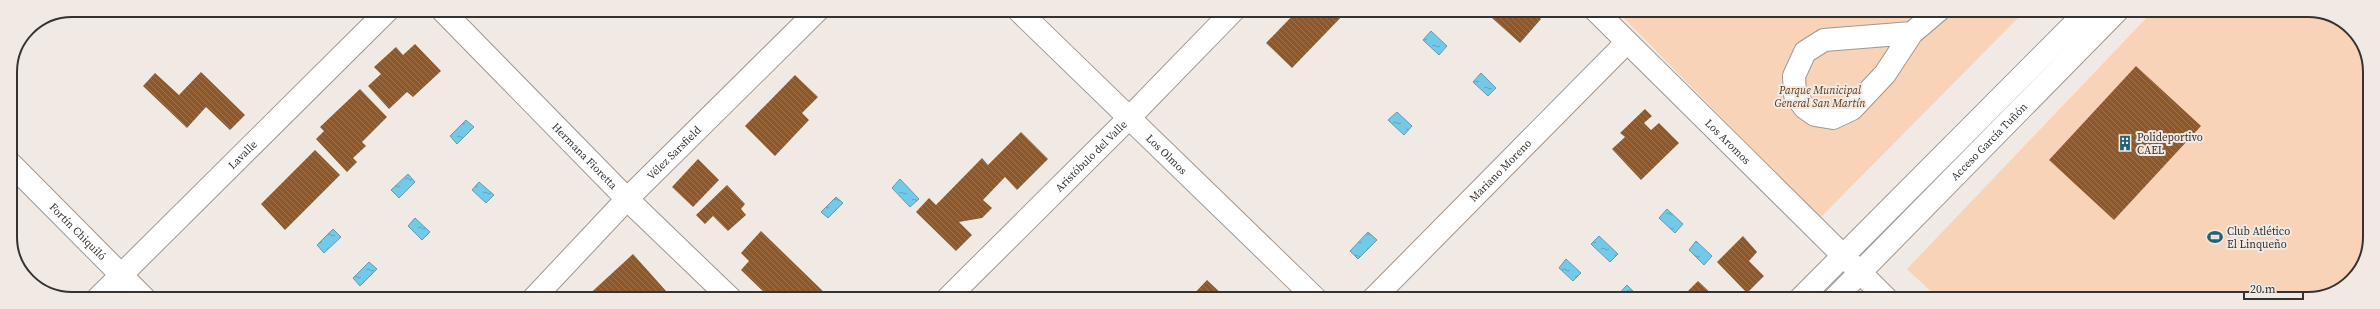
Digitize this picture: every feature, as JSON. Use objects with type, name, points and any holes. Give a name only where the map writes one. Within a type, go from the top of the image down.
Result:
[{"type":"street","name":"Lavalle","points":[[103,292],[381,17]]},
{"type":"street","name":"Hermana Fioretta","points":[[449,17],[627,199],[724,292]]},
{"type":"street","name":"Vélez Sarsfield","points":[[540,292],[627,199],[811,17]]},
{"type":"street","name":"Los Olmos","points":[[1025,17],[1128,119],[1309,292]]},
{"type":"street","name":"Aristóbulo del Valle","points":[[954,292],[1128,119],[1227,17]]},
{"type":"street","name":"Los Aromos","points":[[1602,17],[1880,292]]},
{"type":"street","points":[[1912,33],[1824,40],[1805,52],[1794,76],[1795,95],[1805,108],[1814,115],[1833,118],[1852,109],[1885,74],[1912,33],[1931,17]]},
{"type":"street","name":"Acceso García Tuñón","points":[[1807,292],[2081,17]]},
{"type":"street","name":"Acceso García Tuñón","points":[[1841,292],[2111,17]]},
{"type":"street","name":"Mariano Moreno","points":[[1380,292],[1627,42]]},
{"type":"street","name":"Fortín Chiquiló","points":[[17,170],[139,292]]},
{"type":"green space","name":"Parque Municipal General San Martín","points":[[1623,17],[2019,17],[1820,218]]},
{"type":"green space","points":[[2147,17],[2312,17],[2336,24],[2356,44],[2362,61],[2363,72],[2363,241],[2359,258],[2354,268],[2339,283],[2319,291],[2308,292],[1932,292],[1907,269]]},
{"type":"water","points":[[1431,31],[1447,46],[1439,55],[1423,40]]},
{"type":"water","points":[[1481,73],[1496,88],[1488,96],[1473,82]]},
{"type":"water","points":[[1397,112],[1412,126],[1404,135],[1388,120]]},
{"type":"water","points":[[466,120],[474,127],[457,144],[450,136]]},
{"type":"water","points":[[408,174],[415,182],[399,198],[391,190]]},
{"type":"water","points":[[900,179],[919,199],[910,207],[892,188]]},
{"type":"water","points":[[479,182],[494,195],[486,203],[472,190]]},
{"type":"water","points":[[836,197],[843,203],[828,218],[821,212]]},
{"type":"water","points":[[1667,209],[1683,224],[1675,233],[1659,218]]},
{"type":"water","points":[[415,218],[430,232],[422,240],[408,226]]},
{"type":"water","points":[[333,229],[341,237],[324,253],[317,245]]},
{"type":"water","points":[[1368,232],[1377,240],[1358,259],[1350,251]]},
{"type":"water","points":[[1599,236],[1618,254],[1610,262],[1591,244]]},
{"type":"water","points":[[1696,241],[1712,256],[1704,265],[1689,250]]},
{"type":"water","points":[[1566,259],[1581,273],[1573,281],[1559,268]]},
{"type":"water","points":[[369,262],[377,269],[360,286],[353,278]]},
{"type":"water","points":[[1627,285],[1634,292],[1620,292]]},
{"type":"building","points":[[1291,17],[1341,17],[1292,68],[1266,43]]},
{"type":"building","points":[[1539,17],[1541,19],[1520,43],[1492,18]]},
{"type":"building","points":[[415,44],[441,71],[413,97],[407,92],[389,109],[368,86],[381,74],[374,67],[396,47],[403,55]]},
{"type":"building","name":"Polideportivo CAEL","points":[[2136,66],[2201,126],[2114,220],[2049,160]]},
{"type":"building","points":[[201,72],[245,115],[230,130],[206,107],[187,128],[143,86],[155,73],[179,95]]},
{"type":"building","points":[[795,75],[818,97],[802,113],[809,120],[775,156],[745,126]]},
{"type":"building","points":[[360,89],[387,117],[362,142],[366,146],[353,158],[357,162],[347,172],[316,139],[324,131],[320,127]]},
{"type":"building","points":[[1645,109],[1652,116],[1644,123],[1651,130],[1659,123],[1679,143],[1641,180],[1612,149],[1625,137],[1620,133]]},
{"type":"building","points":[[1021,132],[1048,159],[1017,190],[1005,177],[983,200],[992,208],[982,218],[959,222],[972,235],[956,251],[916,212],[929,198],[936,205],[982,158],[988,165]]},
{"type":"building","points":[[315,150],[340,175],[285,230],[261,204]]},
{"type":"building","points":[[698,159],[719,180],[693,207],[672,187]]},
{"type":"building","points":[[727,185],[745,204],[741,209],[746,215],[728,231],[713,216],[705,224],[696,215]]},
{"type":"building","points":[[761,231],[824,292],[764,292],[741,270],[749,261],[741,253]]},
{"type":"building","points":[[1743,236],[1757,252],[1749,261],[1764,276],[1748,292],[1746,292],[1717,262]]},
{"type":"building","points":[[633,254],[666,291],[665,292],[592,292]]},
{"type":"building","points":[[1207,280],[1220,292],[1196,292]]},
{"type":"building","points":[[1698,281],[1710,292],[1687,292]]},
{"type":"place","name":"Polideportivo CAEL","points":[[2125,143]]},
{"type":"place","name":"Club Atlético El Linqueño","points":[[2215,237]]}]
